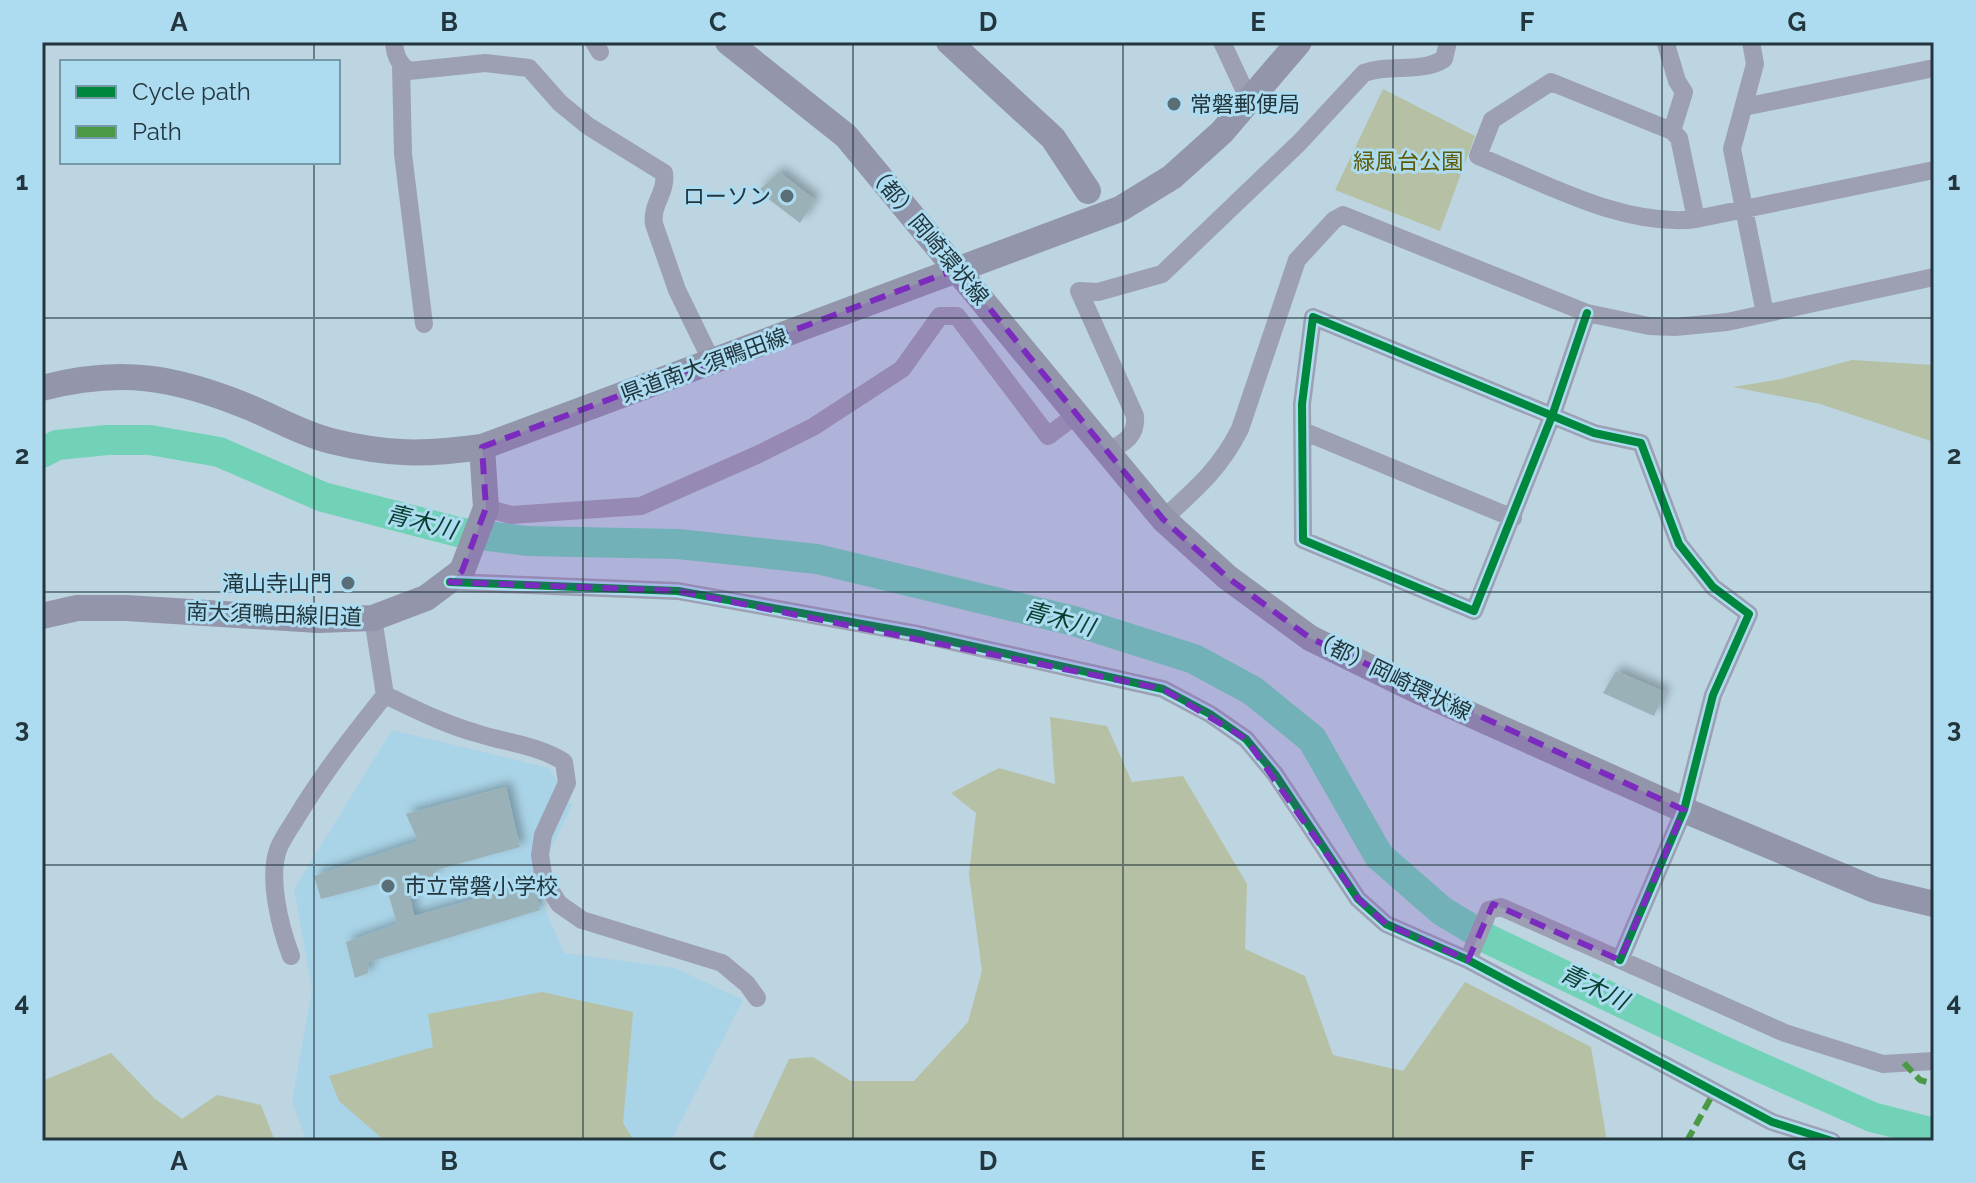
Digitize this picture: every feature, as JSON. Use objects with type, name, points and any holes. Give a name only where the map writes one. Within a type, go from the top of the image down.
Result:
[{"type":"street","points":[[394,42],[401,65],[403,154],[424,324]]},
{"type":"street","name":"（都）岡崎環状線","points":[[728,42],[846,136],[1163,519],[1227,577],[1310,638],[1420,692],[1684,810],[1875,890],[1934,904]]},
{"type":"street","points":[[949,42],[1053,138],[1088,191]]},
{"type":"street","points":[[1222,42],[1249,100]]},
{"type":"street","name":"県道南大須鴨田線","points":[[42,388],[81,378],[130,376],[183,385],[245,406],[327,440],[383,452],[429,454],[482,447],[1120,209],[1172,177],[1222,132],[1299,42]]},
{"type":"street","points":[[1106,453],[1131,436],[1136,427],[1134,408],[1079,291],[1098,292],[1162,274],[1300,142],[1364,73],[1376,68],[1431,67],[1444,59],[1448,42]]},
{"type":"street","points":[[1668,42],[1677,81],[1684,92],[1672,131]]},
{"type":"street","points":[[1751,42],[1755,64],[1732,149],[1765,313]]},
{"type":"street","points":[[401,65],[409,71],[485,63],[529,68],[560,103],[588,126],[664,173],[664,192],[652,213],[654,224],[677,290],[712,362]]},
{"type":"street","points":[[1744,107],[1934,68]]},
{"type":"street","points":[[1696,219],[1679,138],[1672,131],[1551,82],[1492,120],[1478,156],[1622,214],[1671,222],[1696,219],[1934,170]]},
{"type":"street","points":[[1163,519],[1212,475],[1229,452],[1240,429],[1297,260],[1334,220],[1343,215],[1587,313],[1649,326],[1727,322],[1934,277]]},
{"type":"street","points":[[1587,313],[1552,416],[1474,611],[1303,540],[1302,404],[1313,317],[1552,416],[1594,433],[1641,443],[1679,544],[1713,587],[1749,614],[1713,695],[1684,810],[1620,960]]},
{"type":"street","points":[[483,513],[511,515],[641,506],[813,427],[902,369],[940,316],[957,316],[1048,436],[1076,415]]},
{"type":"street","points":[[1303,431],[1513,518]]},
{"type":"street","points":[[482,447],[483,513],[456,576],[678,591],[918,634],[1163,689],[1210,714],[1246,739],[1275,774],[1358,899],[1386,924],[1470,957],[1772,1122],[1832,1141]]},
{"type":"street","name":"南大須鴨田線旧道","points":[[42,616],[77,608],[126,608],[318,620],[373,618],[426,598],[456,576]]},
{"type":"street","points":[[291,956],[283,935],[276,898],[278,849],[320,778],[385,695],[373,618]]},
{"type":"street","points":[[385,695],[434,719],[477,734],[549,752],[564,762],[567,783],[543,835],[540,855],[544,880],[559,904],[582,920],[722,963],[747,984],[757,998]]},
{"type":"street","points":[[1470,957],[1489,910],[1501,907],[1785,1033],[1883,1064],[1934,1061]]},
{"type":"highlighted area","points":[[957,269],[1163,519],[1227,577],[1310,638],[1684,810],[1620,960],[1493,904],[1468,960],[1386,924],[1358,899],[1246,739],[1163,689],[678,591],[450,582],[462,571],[486,508],[482,447]]},
{"type":"shaded area","points":[[392,730],[549,768],[572,806],[534,883],[564,953],[675,968],[743,1000],[671,1141],[306,1141],[292,1101],[312,990],[294,889]]},
{"type":"green space","name":"緑風台公園","points":[[1383,89],[1475,136],[1440,231],[1335,190]]},
{"type":"green space","points":[[1852,360],[1934,365],[1934,442],[1820,404],[1733,387],[1781,379]]},
{"type":"green space","points":[[1050,717],[1107,726],[1132,782],[1183,776],[1247,884],[1245,949],[1305,976],[1333,1055],[1403,1071],[1465,982],[1591,1047],[1607,1141],[751,1141],[789,1059],[813,1057],[851,1081],[914,1081],[968,1022],[982,971],[969,874],[976,813],[951,793],[999,768],[1055,784]]},
{"type":"green space","points":[[542,992],[633,1012],[623,1123],[634,1141],[385,1141],[339,1101],[329,1076],[433,1047],[428,1014]]},
{"type":"green space","points":[[111,1053],[154,1098],[182,1119],[217,1095],[261,1105],[275,1141],[42,1141],[42,1081]]},
{"type":"building","name":"ローソン","points":[[779,172],[815,200],[800,223],[758,191]]},
{"type":"building","points":[[1616,671],[1665,692],[1654,716],[1603,693]]},
{"type":"building","points":[[506,787],[520,847],[436,870],[434,876],[407,882],[414,916],[533,883],[540,910],[369,962],[368,973],[355,978],[346,942],[397,924],[385,882],[321,899],[314,876],[418,841],[406,814]]},
{"type":"waterway","name":"青木川","points":[[42,453],[57,445],[107,440],[150,440],[219,452],[323,497],[458,532],[527,541],[678,544],[817,559],[1074,621],[1194,659],[1253,691],[1312,739],[1379,856],[1442,911],[1490,940],[1719,1049],[1872,1117],[1934,1133]]},
{"type":"marked path","points":[[1904,1063],[1920,1080],[1934,1084]]},
{"type":"marked path","points":[[1687,1141],[1714,1092]]},
{"type":"cycle path","points":[[1587,313],[1552,416],[1474,611],[1303,540],[1302,404],[1313,317],[1594,433],[1641,443],[1679,544],[1713,587],[1749,614],[1713,695],[1684,810],[1620,960]]},
{"type":"cycle path","points":[[450,582],[678,591],[918,634],[1163,689],[1210,714],[1246,739],[1275,774],[1358,899],[1386,924],[1468,960],[1772,1122],[1832,1141]]},
{"type":"place","name":"常磐郵便局","points":[[1174,104]]},
{"type":"place","name":"ローソン","points":[[787,196]]},
{"type":"place","name":"滝山寺山門","points":[[348,583]]},
{"type":"place","name":"市立常磐小学校","points":[[388,886]]}]
